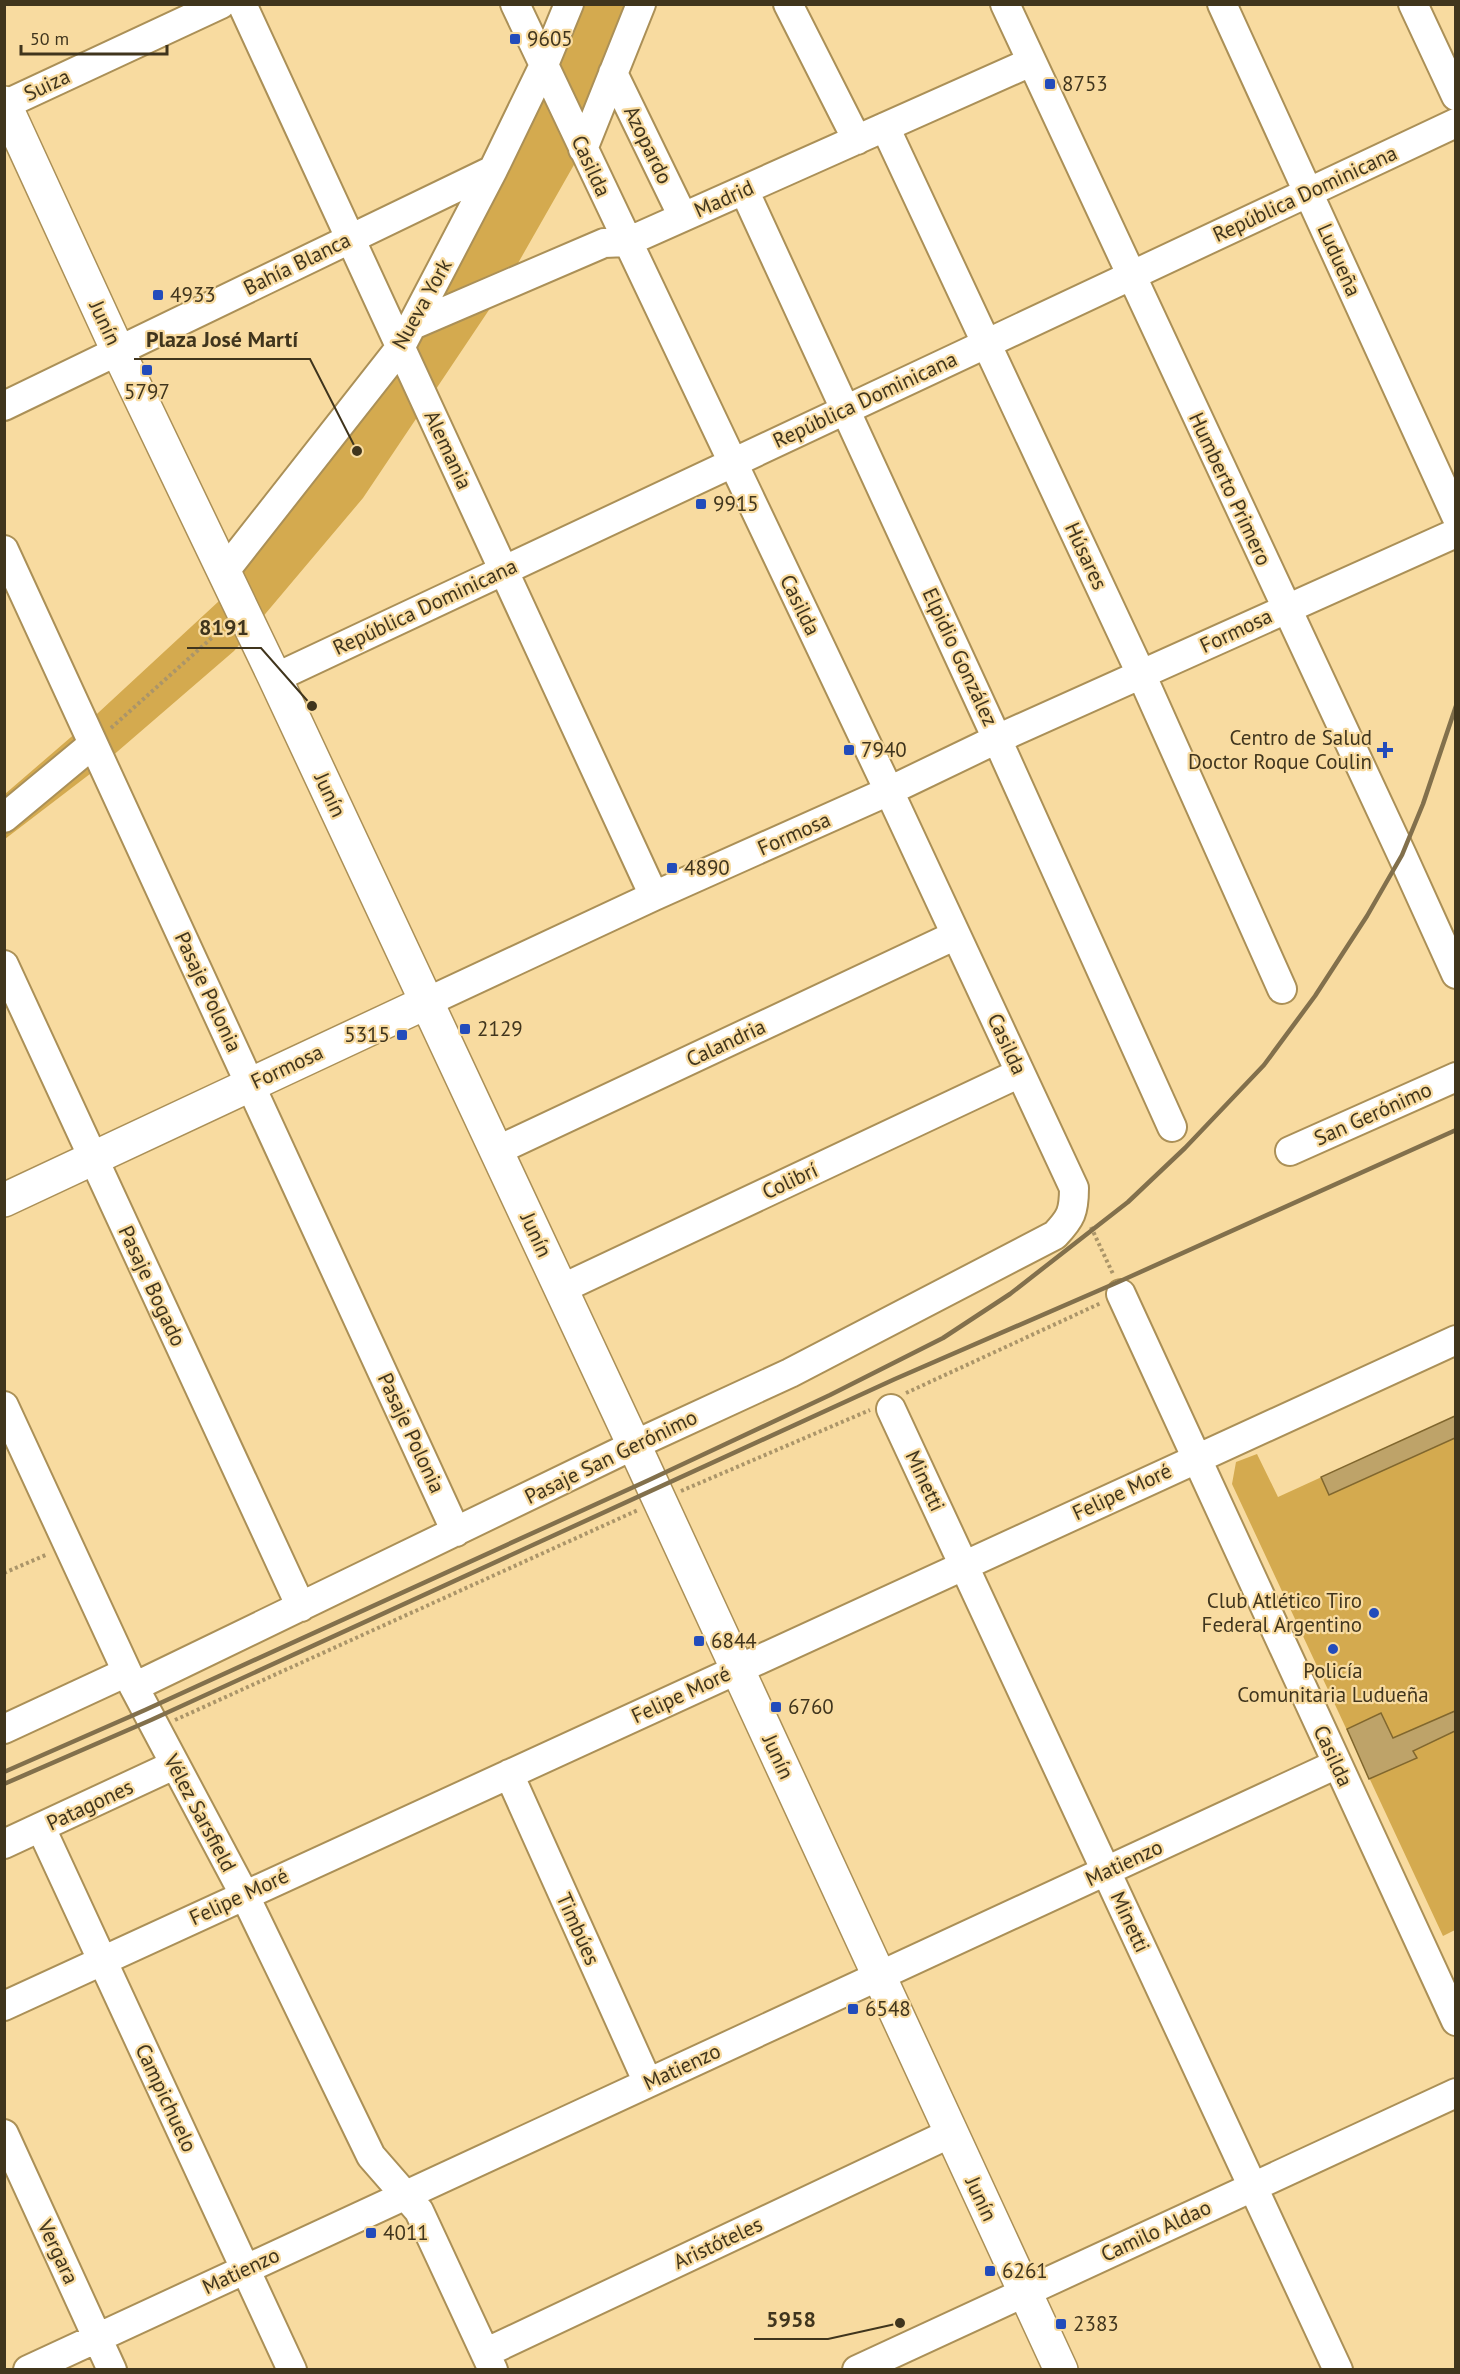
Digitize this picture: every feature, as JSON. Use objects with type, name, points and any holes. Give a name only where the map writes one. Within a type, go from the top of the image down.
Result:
[{"type":"main road","name":"Junín","points":[[5,104],[118,351],[275,678],[561,1288],[736,1670],[881,1975],[951,2133],[1061,2370]]},
{"type":"main road","name":"Formosa","points":[[4,1200],[427,1002]]},
{"type":"street","name":"Suiza","points":[[5,104],[221,4]]},
{"type":"street","name":"Alemania","points":[[242,4],[350,239],[407,336],[503,570],[654,896]]},
{"type":"street","name":"Casilda","points":[[514,4],[889,791],[1074,1188],[1074,1208]]},
{"type":"street","name":"Nueva York","points":[[224,572],[407,336],[493,170],[543,67],[569,4]]},
{"type":"street","points":[[583,149],[641,4]]},
{"type":"street","points":[[789,4],[857,140]]},
{"type":"street","name":"Humberto Primero","points":[[1005,4],[1402,855],[1455,974]]},
{"type":"street","name":"Ludueña","points":[[1222,4],[1455,516]]},
{"type":"street","points":[[1413,4],[1455,96]]},
{"type":"street","name":"Madrid","points":[[407,336],[604,243],[627,242],[1031,62]]},
{"type":"street","name":"Azopardo","points":[[613,72],[683,217]]},
{"type":"street","name":"República Dominicana","points":[[275,678],[1455,123]]},
{"type":"street","name":"Húsares","points":[[885,127],[1142,676],[1282,988]]},
{"type":"street","name":"Bahía Blanca","points":[[4,406],[493,170]]},
{"type":"street","name":"Elpidio González","points":[[744,190],[997,739],[1172,1127]]},
{"type":"street","name":"Formosa","points":[[427,1002],[654,896],[889,791],[997,739],[1142,676],[1286,608],[1455,533]]},
{"type":"street","name":"Pasaje Polonia","points":[[4,550],[456,1532]]},
{"type":"street","points":[[4,818],[93,744]]},
{"type":"street","name":"Calandria","points":[[496,1150],[956,935]]},
{"type":"street","name":"Pasaje Bogado","points":[[4,965],[301,1607]]},
{"type":"street","name":"Colibrí","points":[[561,1288],[1020,1073]]},
{"type":"street","name":"San Gerónimo","points":[[1290,1150],[1455,1077]]},
{"type":"street","name":"Pasaje San Gerónimo","points":[[4,1729],[130,1680],[301,1607],[634,1445],[790,1373],[1055,1235],[1066,1223],[1074,1208]]},
{"type":"street","name":"Casilda","points":[[1121,1294],[1455,2021]]},
{"type":"street","name":"Felipe Moré","points":[[4,2006],[1455,1340]]},
{"type":"street","name":"Vélez Sarsfield","points":[[4,1406],[130,1680],[244,1894],[371,2156],[419,2211],[489,2361]]},
{"type":"street","name":"Minetti","points":[[891,1409],[1338,2370]]},
{"type":"street","name":"Matienzo","points":[[28,2370],[1337,1764]]},
{"type":"street","name":"Patagones","points":[[4,1844],[174,1765]]},
{"type":"street","name":"Timbúes","points":[[508,1774],[648,2083]]},
{"type":"street","name":"Campichuelo","points":[[41,1828],[292,2370]]},
{"type":"street","name":"Camilo Aldao","points":[[857,2370],[1455,2093]]},
{"type":"street","name":"Aristóteles","points":[[489,2361],[951,2133]]},
{"type":"street","name":"Vergara","points":[[4,2134],[112,2370]]},
{"type":"path","points":[[93,744],[242,610]]},
{"type":"path","points":[[1074,1208],[1094,1230],[1121,1294]]},
{"type":"path","points":[[4,1573],[69,1544]]},
{"type":"shaded area","points":[[569,5],[641,5],[583,149],[505,286],[363,498],[234,651],[103,764],[5,839],[5,794],[85,725],[232,589],[224,572],[400,348]]},
{"type":"shaded area","name":"Club Atlético Tiro Federal Argentino","points":[[1455,1416],[1455,1930],[1443,1936],[1232,1484],[1236,1462],[1257,1454],[1278,1497]]},
{"type":"building","points":[[1455,1416],[1455,1438],[1329,1495],[1321,1477]]},
{"type":"building","points":[[1455,1711],[1455,1731],[1413,1751],[1417,1758],[1369,1779],[1347,1729],[1381,1713],[1393,1738]]},
{"type":"railway","points":[[4,1772],[649,1480],[830,1395],[943,1338],[1010,1294],[1128,1202],[1185,1148],[1264,1065],[1315,996],[1367,916],[1402,855],[1423,804],[1456,706]]},
{"type":"railway","points":[[4,1784],[151,1720],[895,1379],[1116,1283],[1456,1130]]},
{"type":"place","name":"9605","points":[[515,39]]},
{"type":"place","name":"8753","points":[[1050,84]]},
{"type":"place","name":"4933","points":[[158,295]]},
{"type":"place","name":"5797","points":[[147,370]]},
{"type":"place","name":"Plaza José Martí","points":[[357,451]]},
{"type":"place","name":"9915","points":[[701,504]]},
{"type":"place","name":"8191","points":[[312,706]]},
{"type":"place","name":"7940","points":[[849,750]]},
{"type":"place","name":"Centro de Salud Doctor Roque Coulin","points":[[1385,750]]},
{"type":"place","name":"4890","points":[[672,868]]},
{"type":"place","name":"2129","points":[[465,1029]]},
{"type":"place","name":"5315","points":[[402,1035]]},
{"type":"place","name":"Club Atlético Tiro Federal Argentino","points":[[1374,1613]]},
{"type":"place","name":"6844","points":[[699,1641]]},
{"type":"place","name":"Policía Comunitaria Ludueña","points":[[1333,1649]]},
{"type":"place","name":"6760","points":[[776,1707]]},
{"type":"place","name":"6548","points":[[853,2009]]},
{"type":"place","name":"4011","points":[[371,2233]]},
{"type":"place","name":"6261","points":[[990,2271]]},
{"type":"place","name":"5958","points":[[900,2323]]},
{"type":"place","name":"2383","points":[[1061,2324]]}]
